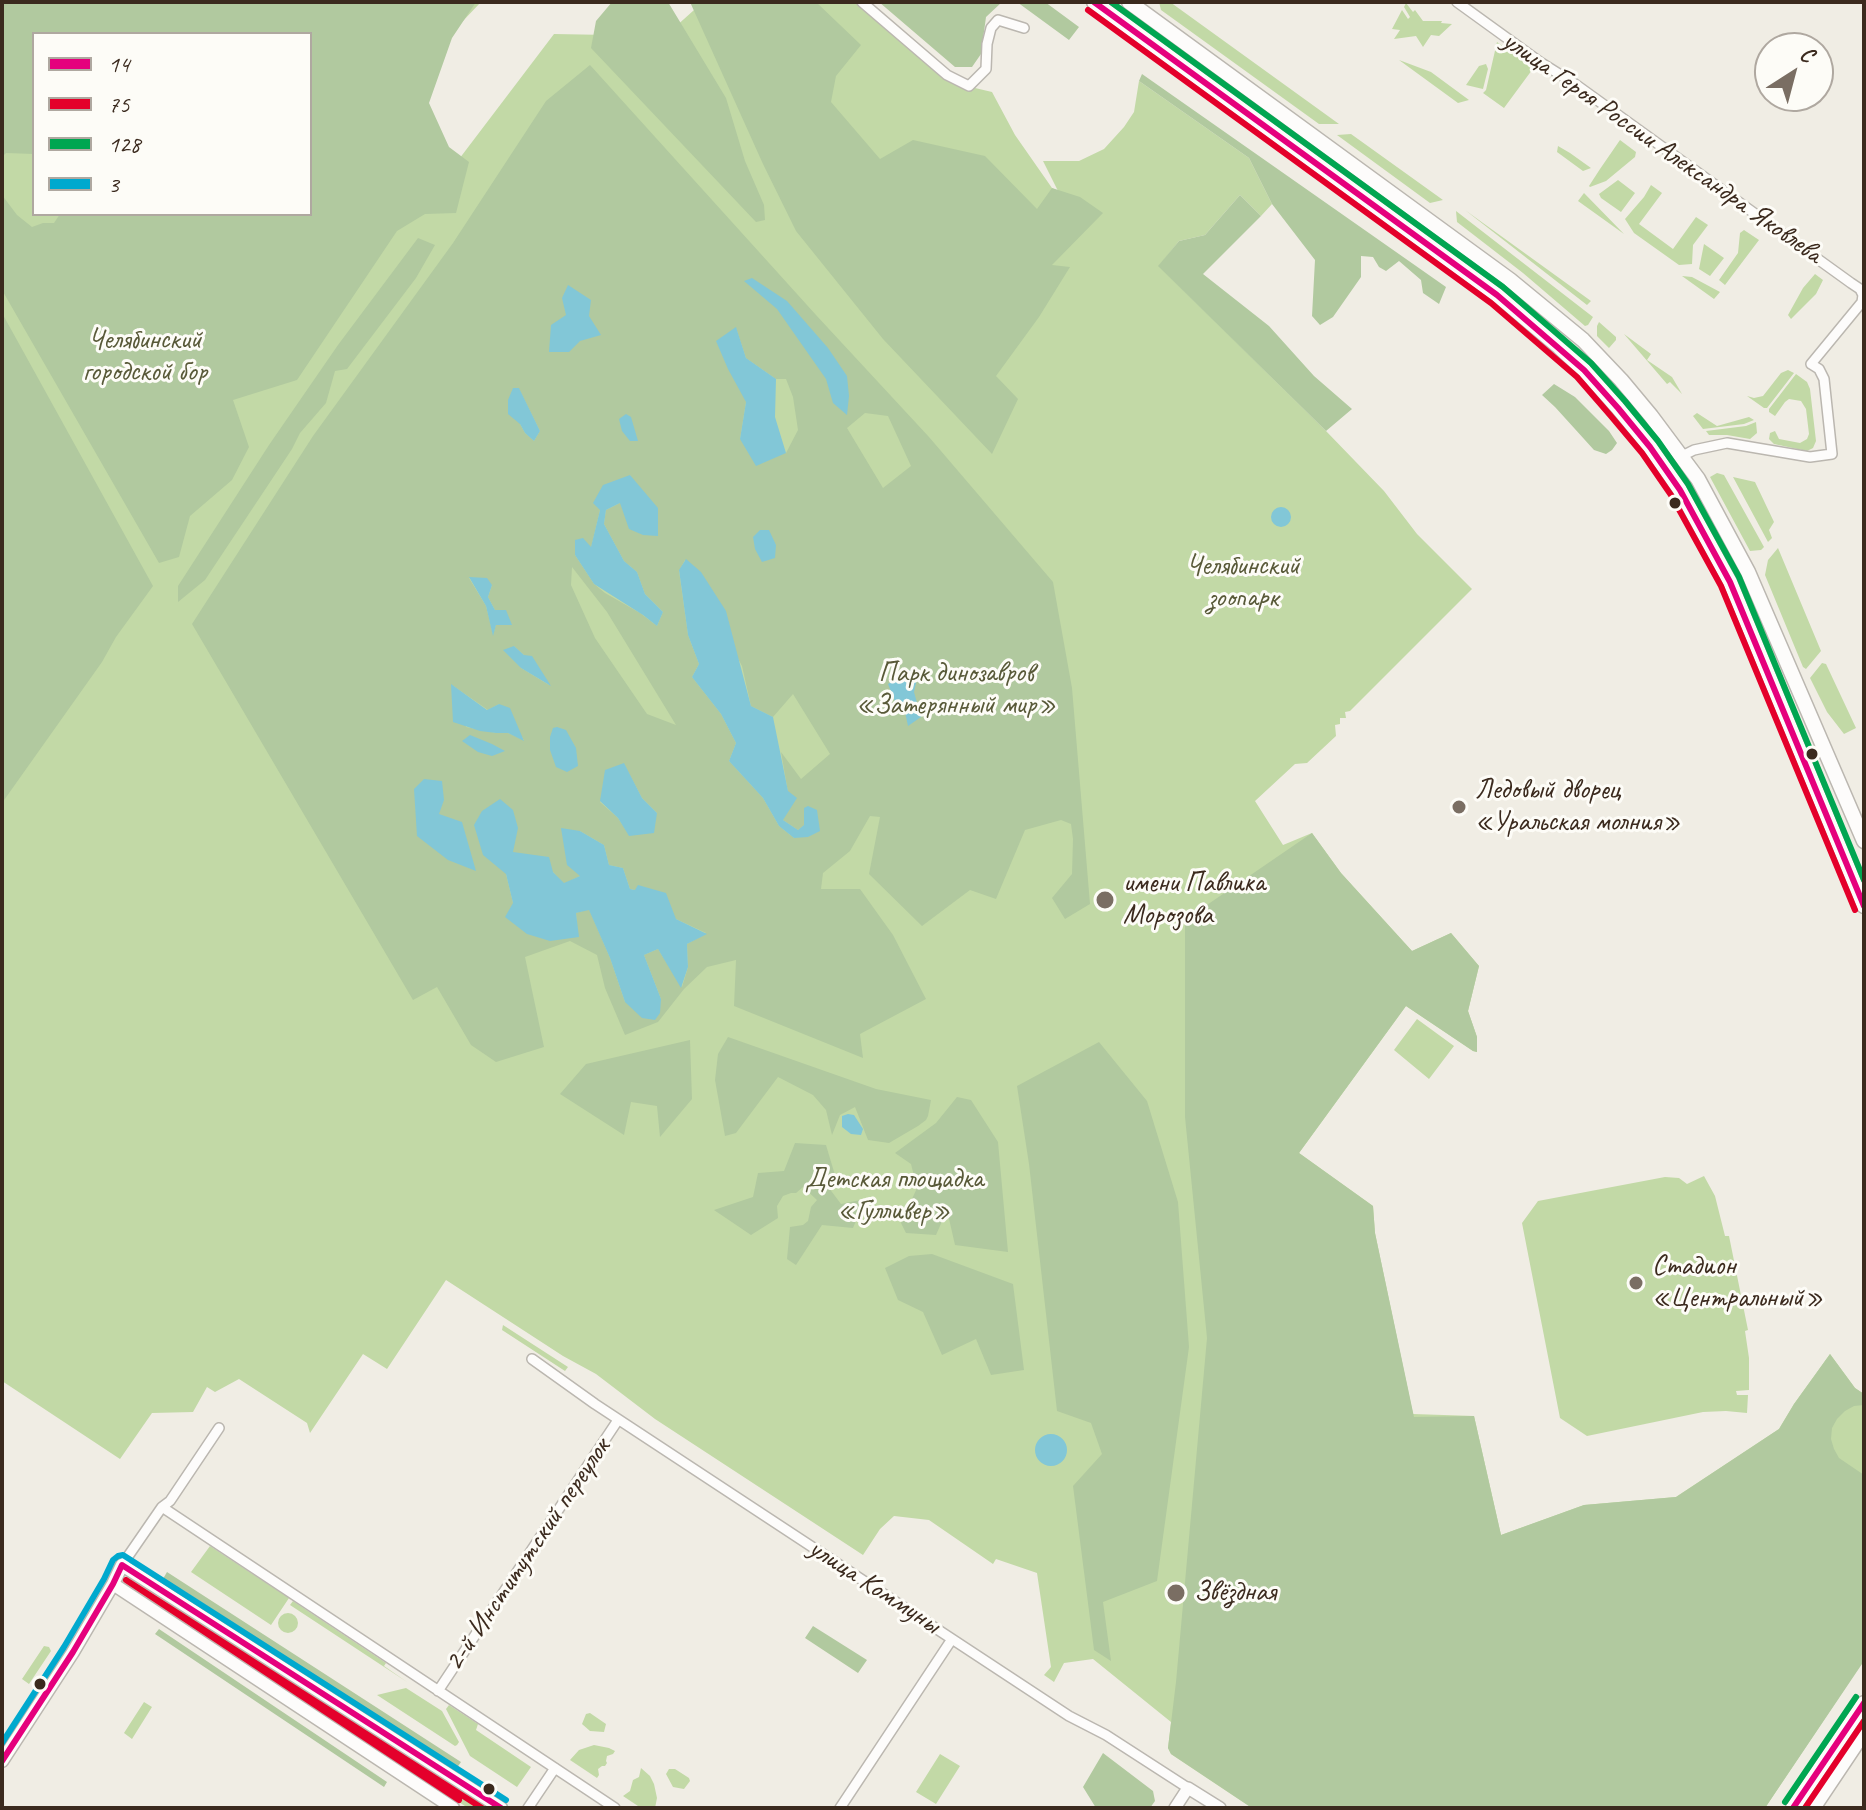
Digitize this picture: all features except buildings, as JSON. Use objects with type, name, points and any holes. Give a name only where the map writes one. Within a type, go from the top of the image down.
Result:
[{"type":"main road","points":[[1094,2],[1448,258],[1522,315],[1605,393],[1664,467],[1730,582],[1864,906]]},
{"type":"main road","points":[[1129,2],[1415,209],[1546,309],[1583,340],[1621,380],[1698,479],[1748,572],[1864,841]]},
{"type":"main road","points":[[1664,467],[1682,456]]},
{"type":"main road","points":[[1833,829],[1856,820]]},
{"type":"main road","points":[[2,1761],[73,1652],[122,1565],[501,1808]]},
{"type":"main road","points":[[113,1584],[453,1808]]},
{"type":"main road","points":[[163,1617],[160,1602],[168,1597],[175,1599]]},
{"type":"main road","points":[[1793,1808],[1864,1703]]},
{"type":"main road","points":[[1813,1808],[1861,1742],[1842,1736]]},
{"type":"street","points":[[862,2],[947,75],[969,86],[986,69],[987,44],[991,28],[998,20],[1024,28]]},
{"type":"street","name":"улица Героя России Александра Яковлева","points":[[1457,2],[1831,268],[1860,289],[1863,295],[1862,302],[1811,364],[1819,369],[1824,379],[1832,454],[1810,457],[1727,443],[1694,450],[1682,456]]},
{"type":"street","name":"улица Коммуны","points":[[532,1359],[618,1420],[1069,1716],[1106,1735],[1220,1808]]},
{"type":"street","name":"2-й Институтский переулок","points":[[438,1691],[618,1420]]},
{"type":"street","points":[[122,1565],[219,1428]]},
{"type":"street","points":[[162,1507],[615,1808]]},
{"type":"street","points":[[840,1808],[952,1639]]},
{"type":"street","points":[[528,1808],[555,1768]]},
{"type":"street","points":[[1175,1808],[1188,1788]]},
{"type":"green space","points":[[2,2],[481,2],[442,43],[413,109],[450,171],[554,34],[665,36],[703,2],[866,2],[957,86],[992,92],[1015,135],[1052,188],[1058,191],[1043,161],[1079,161],[1104,149],[1134,112],[1139,81],[1249,158],[1272,204],[1261,216],[1240,195],[1205,235],[1179,241],[1159,266],[1326,431],[1384,491],[1417,534],[1472,589],[1350,711],[1345,712],[1346,718],[1340,718],[1340,724],[1335,725],[1336,736],[1307,763],[1295,764],[1255,801],[1283,845],[1312,833],[1341,873],[1412,951],[1451,933],[1479,966],[1468,1011],[1477,1037],[1477,1052],[1406,1006],[1299,1153],[1373,1206],[1375,1233],[1413,1414],[1474,1416],[1501,1535],[1584,1505],[1676,1497],[1779,1429],[1830,1354],[1855,1388],[1864,1394],[1864,1660],[1765,1808],[1252,1808],[1171,1754],[1168,1748],[1171,1722],[1093,1659],[1064,1663],[1054,1682],[1044,1675],[1051,1667],[1037,1573],[996,1559],[993,1564],[929,1520],[894,1516],[880,1529],[863,1555],[655,1419],[596,1374],[446,1280],[387,1369],[363,1354],[310,1433],[307,1423],[239,1379],[215,1392],[207,1387],[193,1412],[152,1413],[120,1459],[2,1381]]},
{"type":"green space","name":"Челябинский городской бор","points":[[2,2],[476,2],[452,38],[429,103],[449,147],[469,162],[456,213],[425,214],[397,231],[297,380],[233,400],[249,447],[232,480],[190,516],[179,557],[159,563],[2,290],[2,195],[17,215],[32,227],[54,223],[59,216],[312,216],[312,32],[32,32],[32,154],[6,153],[2,157]]},
{"type":"green space","points":[[612,2],[668,2],[726,98],[745,161],[764,205],[765,220],[756,222],[591,48],[596,21]]},
{"type":"green space","points":[[690,2],[816,2],[861,45],[836,76],[831,102],[880,159],[913,140],[985,156],[1037,209],[1052,188],[1080,197],[1103,213],[1052,265],[1070,267],[1039,317],[996,376],[1018,399],[992,454],[883,339],[796,231]]},
{"type":"green space","points":[[879,2],[1002,2],[986,17],[981,54],[972,67],[955,67]]},
{"type":"green space","points":[[1017,2],[1045,2],[1079,27],[1069,40]]},
{"type":"green space","points":[[1159,2],[1170,2],[1339,124],[1319,124],[1161,10]]},
{"type":"green space","points":[[1406,3],[1423,21],[1452,24],[1439,36],[1431,35],[1423,47],[1416,36],[1394,39],[1400,30],[1392,29],[1402,10],[1408,19],[1410,17],[1404,7]]},
{"type":"green space","points":[[1497,42],[1532,70],[1504,108],[1483,93]]},
{"type":"green space","points":[[1399,60],[1431,72],[1469,100],[1458,103]]},
{"type":"green space","points":[[1486,64],[1488,69],[1483,89],[1466,85],[1479,66]]},
{"type":"green space","name":"Парк динозавров «Затерянный мир»","points":[[590,65],[929,437],[1053,582],[1072,688],[1090,904],[1065,919],[1052,898],[1072,874],[1071,824],[1061,820],[1025,830],[996,899],[970,890],[922,926],[869,874],[880,817],[870,816],[850,851],[823,873],[821,889],[860,889],[893,935],[926,999],[860,1034],[863,1058],[734,1006],[736,960],[707,967],[684,989],[658,1022],[625,1035],[605,988],[597,955],[570,941],[525,957],[544,1047],[496,1062],[471,1045],[437,987],[413,1000],[192,624],[313,436],[453,243],[546,101]],"holes":[[[736,328],[746,358],[776,379],[786,379],[793,397],[798,430],[786,453],[740,439],[746,402]],[[519,389],[540,431],[534,441],[520,424]],[[865,413],[888,416],[911,466],[883,488],[847,428]],[[631,475],[620,503],[606,510],[604,524],[624,561],[637,572],[645,594],[663,612],[657,626],[594,584],[575,555],[591,548],[600,510]],[[685,560],[742,666],[751,706],[773,717],[793,694],[830,754],[801,779],[781,752],[788,792],[783,820],[798,830],[804,825],[794,838],[779,826],[763,798],[729,761],[736,743],[721,714],[692,677],[699,664],[688,635],[679,571]],[[572,567],[607,612],[676,725],[647,714],[595,638],[571,585]],[[469,578],[492,585],[488,597],[495,610],[493,634],[486,606]],[[514,646],[549,685],[521,668]],[[452,685],[488,710],[499,704],[524,740],[508,733],[466,727]],[[624,764],[642,798],[657,813],[629,835],[618,818],[600,802]],[[580,831],[604,845],[609,865],[623,868],[630,889],[676,919],[706,933],[687,944],[688,967],[682,987],[658,949],[644,955],[661,999],[625,1002],[589,909],[576,913],[578,937],[513,903],[506,874],[553,872],[564,884],[580,876]]]},
{"type":"green space","points":[[1142,74],[1446,287],[1439,304],[1423,293],[1421,280],[1399,261],[1386,271],[1379,267],[1373,257],[1361,256],[1361,277],[1333,317],[1320,325],[1312,316],[1315,260],[1272,204],[1249,158],[1139,81]]},
{"type":"green space","points":[[1351,134],[1443,200],[1430,203],[1337,135]]},
{"type":"green space","points":[[1620,140],[1636,152],[1635,157],[1606,181],[1590,187],[1589,186]]},
{"type":"green space","points":[[1558,146],[1591,168],[1583,171],[1557,152]]},
{"type":"green space","points":[[1618,180],[1635,193],[1621,212],[1599,194]]},
{"type":"green space","points":[[1651,185],[1662,193],[1639,224],[1673,249],[1696,217],[1708,225],[1693,245],[1692,264],[1679,265],[1634,233],[1625,219]]},
{"type":"green space","points":[[1584,193],[1624,234],[1578,201]]},
{"type":"green space","points":[[1240,195],[1261,216],[1203,274],[1269,326],[1314,376],[1352,409],[1326,431],[1158,266],[1179,241],[1205,235]]},
{"type":"green space","points":[[1465,210],[1591,301],[1587,305]]},
{"type":"green space","points":[[1456,211],[1593,317],[1588,325],[1585,326],[1457,222]]},
{"type":"green space","points":[[1744,230],[1759,240],[1725,285],[1719,280],[1738,253],[1740,233]]},
{"type":"green space","points":[[418,238],[435,245],[416,278],[347,369],[335,371],[326,403],[300,433],[205,580],[178,602],[178,586],[269,445],[338,345]]},
{"type":"green space","points":[[1704,244],[1724,258],[1710,276],[1699,269]]},
{"type":"green space","points":[[1815,274],[1823,280],[1816,294],[1791,319],[1788,315]]},
{"type":"green space","points":[[1682,276],[1692,277],[1720,292],[1714,299]]},
{"type":"green space","name":"Челябинский городской бор","points":[[2,313],[153,586],[2,803]]},
{"type":"green space","points":[[1599,322],[1616,337],[1609,348],[1597,336]]},
{"type":"green space","points":[[1624,334],[1651,354],[1647,360],[1672,377],[1682,394],[1670,382],[1667,384]]},
{"type":"green space","points":[[1788,370],[1794,373],[1767,408],[1747,396],[1763,396],[1781,373]]},
{"type":"green space","points":[[1796,374],[1807,382],[1810,389],[1816,441],[1813,448],[1807,451],[1774,444],[1769,439],[1770,433],[1775,431],[1779,439],[1800,443],[1807,439],[1806,409],[1801,401],[1789,399],[1775,416],[1769,412]]},
{"type":"green space","points":[[1554,384],[1575,397],[1609,431],[1617,443],[1612,450],[1606,454],[1594,450],[1542,395]]},
{"type":"green space","points":[[1697,413],[1717,426],[1749,417],[1754,420],[1703,429],[1693,416]]},
{"type":"green space","points":[[1756,422],[1757,433],[1750,439],[1709,435],[1706,431],[1746,426]]},
{"type":"green space","points":[[1717,473],[1724,475],[1764,547],[1761,550],[1750,551],[1710,477]]},
{"type":"green space","points":[[1733,477],[1755,482],[1774,522],[1769,530],[1772,538],[1768,542]]},
{"type":"green space","points":[[1778,548],[1821,651],[1806,669],[1765,575],[1768,560]]},
{"type":"green space","points":[[1822,663],[1826,664],[1856,728],[1844,734],[1827,712],[1810,678]]},
{"type":"green space","points":[[1312,833],[1341,873],[1412,951],[1451,933],[1479,966],[1468,1011],[1477,1037],[1477,1052],[1406,1006],[1299,1153],[1373,1206],[1375,1233],[1414,1417],[1474,1416],[1501,1535],[1584,1505],[1676,1497],[1779,1429],[1830,1354],[1855,1388],[1864,1394],[1864,1405],[1854,1406],[1837,1419],[1831,1439],[1839,1458],[1864,1475],[1864,1661],[1765,1808],[1252,1808],[1171,1754],[1168,1748],[1207,1338],[1185,1117],[1185,920]]},
{"type":"green space","points":[[1417,1019],[1454,1046],[1429,1079],[1394,1050]]},
{"type":"green space","points":[[728,1037],[876,1089],[931,1100],[928,1116],[918,1126],[889,1143],[868,1140],[855,1107],[840,1115],[832,1135],[826,1110],[813,1095],[778,1077],[736,1133],[725,1136],[715,1080],[718,1054]]},
{"type":"green space","points":[[690,1040],[692,1099],[660,1137],[657,1106],[631,1102],[624,1135],[560,1094],[586,1064]]},
{"type":"green space","points":[[1099,1042],[1147,1101],[1178,1202],[1189,1347],[1157,1581],[1103,1602],[1111,1661],[1094,1650],[1073,1486],[1102,1454],[1091,1423],[1057,1411],[1017,1086]]},
{"type":"green space","points":[[957,1097],[971,1100],[998,1142],[1008,1252],[955,1245],[947,1210],[936,1235],[906,1233],[901,1223],[917,1188],[911,1164],[895,1153],[936,1123]]},
{"type":"green space","points":[[795,1143],[826,1145],[835,1175],[829,1188],[841,1204],[865,1199],[853,1228],[822,1225],[796,1265],[787,1259],[790,1227],[808,1221],[811,1207],[817,1200],[803,1187],[796,1193],[783,1196],[777,1206],[778,1218],[751,1235],[714,1210],[753,1197],[758,1173],[784,1171]]},
{"type":"green space","name":"Стадион «Центральный»","points":[[1704,1176],[1715,1196],[1725,1236],[1729,1236],[1748,1330],[1745,1331],[1749,1390],[1736,1391],[1737,1395],[1748,1395],[1747,1413],[1703,1412],[1587,1436],[1560,1418],[1522,1223],[1538,1201],[1665,1177],[1679,1178],[1687,1184]]},
{"type":"green space","points":[[932,1254],[1013,1284],[1024,1370],[991,1375],[976,1339],[942,1355],[923,1312],[898,1300],[885,1268],[909,1256]]},
{"type":"green space","points":[[503,1325],[568,1367],[565,1371],[502,1330]]},
{"type":"green space","points":[[210,1546],[289,1598],[271,1625],[191,1572]]},
{"type":"green space","points":[[167,1572],[461,1762],[454,1772],[424,1753],[426,1747],[181,1589],[177,1593],[160,1584]]},
{"type":"green space","points":[[170,1601],[485,1808],[468,1808],[165,1609]]},
{"type":"green space","points":[[293,1601],[386,1663],[384,1666],[407,1682],[290,1605]]},
{"type":"green space","points":[[288,1613],[295,1616],[298,1623],[295,1630],[288,1633],[281,1630],[278,1623],[281,1616]]},
{"type":"green space","points":[[813,1626],[867,1660],[858,1673],[805,1638]]},
{"type":"green space","points":[[159,1629],[387,1782],[384,1787],[155,1634]]},
{"type":"green space","points":[[44,1646],[51,1651],[29,1684],[22,1679]]},
{"type":"green space","points":[[406,1688],[442,1711],[459,1742],[457,1745],[377,1695]]},
{"type":"green space","points":[[144,1702],[152,1707],[132,1739],[124,1733]]},
{"type":"green space","points":[[449,1705],[478,1724],[476,1730],[531,1767],[517,1787],[470,1756],[446,1709]]},
{"type":"green space","points":[[590,1713],[606,1724],[604,1732],[590,1731],[582,1724],[586,1714]]},
{"type":"green space","points":[[594,1745],[615,1751],[607,1756],[605,1766],[598,1769],[597,1778],[570,1760],[579,1750]]},
{"type":"green space","points":[[1103,1753],[1153,1791],[1155,1801],[1150,1808],[1096,1808],[1083,1787]]},
{"type":"green space","points":[[940,1754],[960,1766],[936,1804],[916,1792]]},
{"type":"green space","points":[[641,1768],[654,1784],[657,1798],[655,1808],[641,1808],[623,1796],[630,1791],[633,1780],[639,1777]]},
{"type":"green space","points":[[669,1769],[675,1769],[689,1778],[684,1789],[673,1787],[666,1774]]},
{"type":"water","points":[[752,278],[787,301],[828,348],[847,376],[847,415],[833,403],[826,379],[777,309],[744,281]]},
{"type":"water","points":[[568,285],[591,300],[589,316],[601,335],[580,341],[569,352],[549,352],[551,325],[566,315],[562,298]]},
{"type":"water","points":[[736,327],[746,358],[776,379],[775,417],[786,453],[756,466],[740,439],[746,402],[716,341]]},
{"type":"water","points":[[513,388],[519,388],[540,431],[534,441],[508,414],[508,400]]},
{"type":"water","points":[[626,414],[631,417],[638,441],[630,441],[622,431],[619,419]]},
{"type":"water","points":[[630,475],[658,508],[658,536],[643,535],[629,529],[620,503],[606,510],[604,524],[624,561],[637,572],[645,594],[663,612],[657,626],[594,584],[575,555],[575,540],[583,538],[591,547],[600,510],[593,503],[603,485]]},
{"type":"water","points":[[1277,507],[1285,507],[1291,517],[1285,527],[1277,527],[1271,521],[1271,513]]},
{"type":"water","points":[[760,530],[769,530],[776,545],[775,558],[762,562],[753,537]]},
{"type":"water","points":[[686,559],[701,572],[726,611],[751,706],[773,717],[788,791],[797,798],[783,820],[798,830],[804,825],[804,808],[808,806],[817,810],[820,831],[808,837],[794,838],[779,826],[763,798],[729,761],[736,743],[721,714],[692,677],[699,664],[688,635],[679,570]]},
{"type":"water","points":[[469,577],[487,578],[492,585],[488,597],[495,610],[506,610],[512,625],[496,625],[493,636],[486,606]]},
{"type":"water","points":[[514,646],[524,655],[532,656],[551,686],[521,668],[503,650]]},
{"type":"water","points":[[910,670],[917,679],[914,692],[921,717],[908,726],[905,712],[898,709],[888,684]]},
{"type":"water","points":[[451,684],[487,710],[499,704],[510,708],[524,741],[508,733],[480,731],[453,722]]},
{"type":"water","points":[[553,728],[566,730],[576,748],[578,766],[567,772],[556,767],[550,750],[550,737]]},
{"type":"water","points":[[470,735],[505,751],[492,756],[478,752],[462,741]]},
{"type":"water","points":[[624,763],[642,798],[657,813],[654,833],[629,836],[618,818],[600,801],[605,770]]},
{"type":"water","points":[[424,779],[442,781],[444,800],[439,814],[462,822],[476,871],[448,860],[417,836],[414,789]]},
{"type":"water","points":[[500,799],[513,810],[518,828],[513,852],[549,857],[553,872],[564,883],[580,876],[567,865],[561,828],[580,831],[604,845],[609,865],[623,868],[630,889],[635,890],[638,885],[666,893],[676,919],[707,934],[687,944],[688,967],[681,988],[658,949],[644,955],[661,999],[660,1013],[655,1020],[642,1018],[625,1002],[589,910],[576,913],[579,937],[550,941],[527,934],[505,917],[513,903],[506,874],[483,855],[474,825],[482,811]]},
{"type":"water","points":[[854,1115],[863,1129],[861,1135],[851,1134],[842,1127],[842,1116]]},
{"type":"water","points":[[1051,1434],[1062,1439],[1067,1450],[1062,1461],[1051,1466],[1040,1461],[1035,1450],[1040,1439]]},
{"type":"transit line","name":"14","points":[[1094,2],[1497,295],[1584,370],[1618,408],[1680,490],[1730,582],[1864,906]]},
{"type":"transit line","name":"128","points":[[1111,2],[1503,287],[1591,363],[1625,401],[1688,484],[1739,577],[1864,880]]},
{"type":"transit line","name":"75","points":[[1088,10],[1491,303],[1577,377],[1610,415],[1642,453],[1671,495],[1721,586],[1855,910]]},
{"type":"transit line","name":"3","points":[[2,1743],[64,1647],[113,1560],[123,1555],[506,1800]]},
{"type":"transit line","name":"14","points":[[2,1761],[73,1652],[122,1565],[501,1808]]},
{"type":"transit line","name":"75","points":[[459,1800],[126,1580],[482,1808]]},
{"type":"transit line","name":"128","points":[[1785,1802],[1856,1697]]},
{"type":"transit line","name":"14","points":[[1793,1808],[1864,1703]]},
{"type":"transit line","name":"75","points":[[1805,1808],[1864,1721]]},
{"type":"place","name":"Ледовый дворец «Уральская молния»","points":[[1459,807]]},
{"type":"place","name":"имени Павлика Морозова","points":[[1105,900]]},
{"type":"place","name":"Стадион «Центральный»","points":[[1636,1283]]},
{"type":"place","name":"Звёздная","points":[[1176,1593]]},
{"type":"park label","name":"Челябинский зоопарк","points":[[1243,583]]},
{"type":"park label","name":"Детская площадка «Гулливер»","points":[[894,1196]]}]
